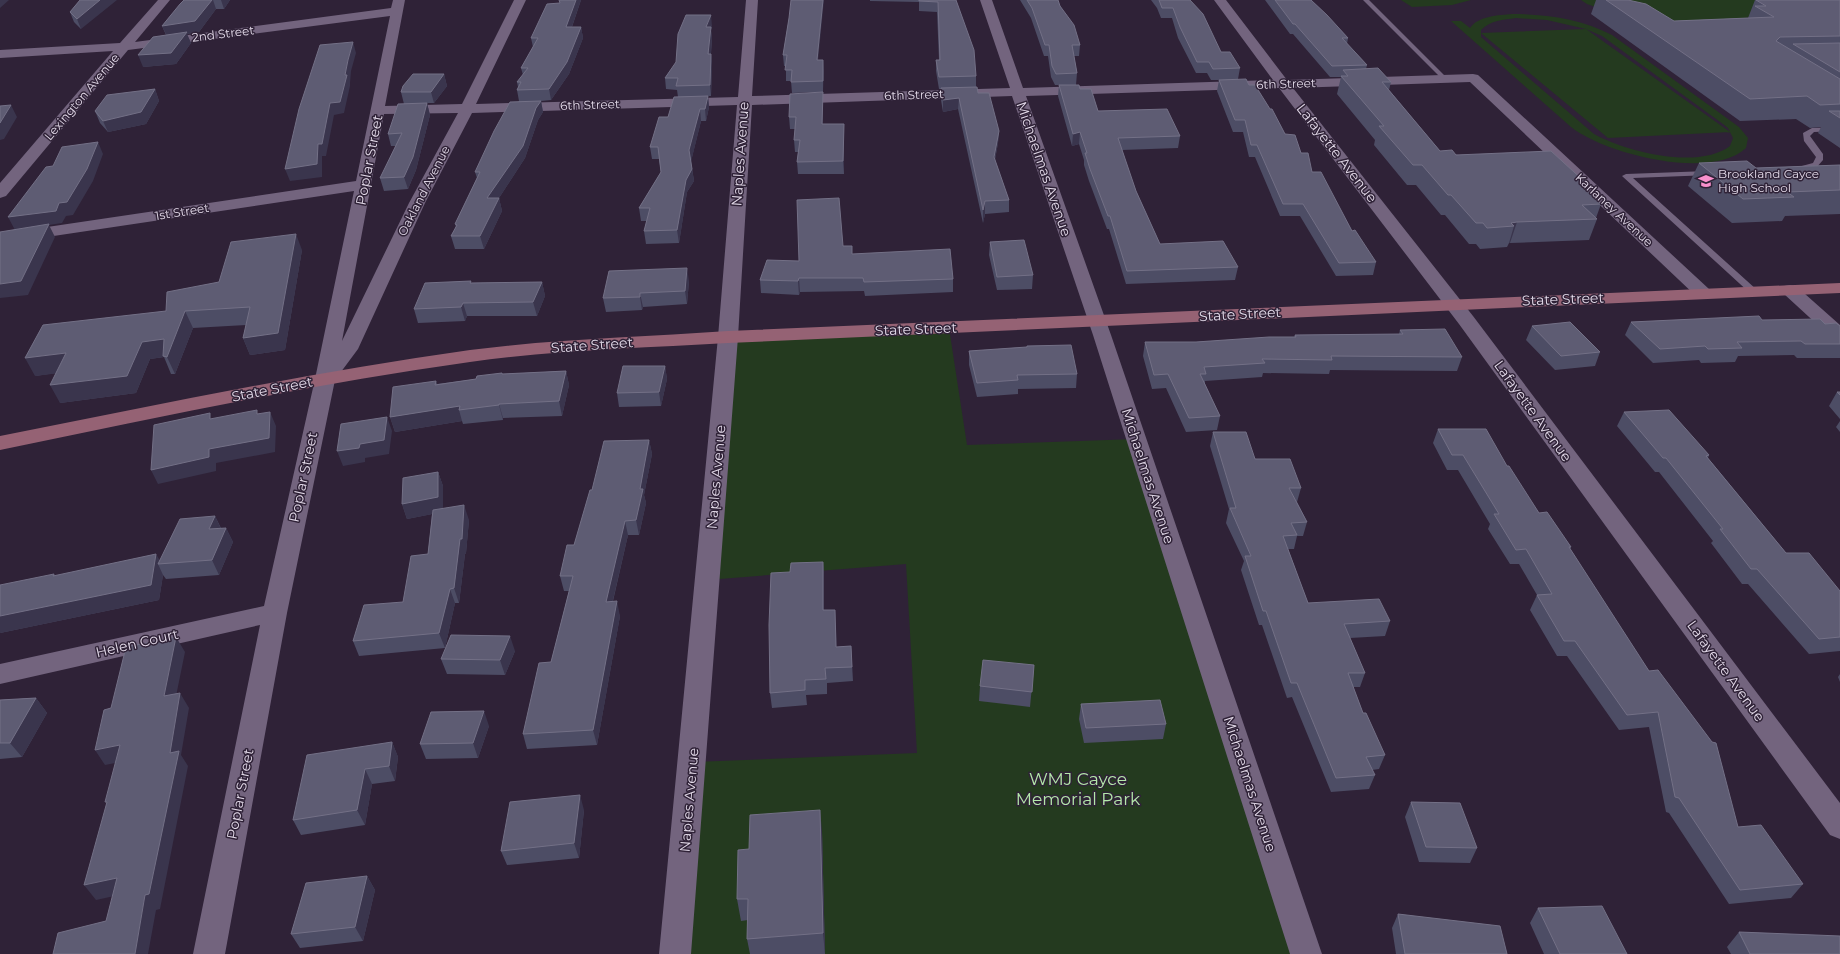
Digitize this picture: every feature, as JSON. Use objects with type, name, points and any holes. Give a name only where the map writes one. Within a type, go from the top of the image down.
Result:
[{"type":"main road","name":"State Street","points":[[0,443],[325,379],[471,356],[568,347],[728,337],[1840,288]]},
{"type":"street","name":"Lexington Avenue","points":[[0,193],[164,0]]},
{"type":"street","name":"Oakland Avenue","points":[[325,379],[348,349],[375,289],[417,203],[467,109],[520,0]]},
{"type":"street","name":"Naples Avenue","points":[[675,954],[728,337],[752,0]]},
{"type":"street","name":"Michaelmas Avenue","points":[[986,0],[1098,321],[1306,954]]},
{"type":"street","name":"Lafayette Avenue","points":[[1220,0],[1282,84],[1454,304],[1840,826]]},
{"type":"street","name":"2nd Street","points":[[0,54],[124,47],[398,6]]},
{"type":"street","name":"Poplar Street","points":[[209,954],[275,612],[325,379],[398,6]]},
{"type":"street","name":"6th Street","points":[[378,110],[744,101],[1473,78]]},
{"type":"street","name":"Karlaney Avenue","points":[[1473,78],[1703,293]]},
{"type":"street","name":"1st Street","points":[[0,239],[364,185]]},
{"type":"street","points":[[1790,290],[1840,335]]},
{"type":"street","name":"Helen Court","points":[[0,674],[275,612]]},
{"type":"lane","points":[[1366,0],[1445,79]]},
{"type":"lane","points":[[1793,169],[1815,166],[1820,160],[1819,152],[1806,138],[1809,132],[1812,130],[1840,129]]},
{"type":"lane","points":[[1714,173],[1626,176],[1754,292]]},
{"type":"green space","points":[[1401,0],[1471,0],[1452,5],[1412,7]]},
{"type":"green space","points":[[1581,0],[1786,0],[1749,17],[1733,21],[1649,26],[1587,4]]},
{"type":"green space","points":[[1512,14],[1564,18],[1588,25],[1612,35],[1739,127],[1748,138],[1746,148],[1730,158],[1709,162],[1684,163],[1658,160],[1632,154],[1587,137],[1571,127],[1451,21],[1461,21],[1470,28],[1478,21],[1483,19]],"holes":[[[1516,18],[1547,20],[1586,29],[1602,36],[1723,124],[1728,128],[1733,138],[1730,146],[1716,153],[1700,157],[1662,156],[1643,152],[1608,141],[1594,134],[1481,37],[1481,30],[1493,22]]]},
{"type":"green space","points":[[1586,29],[1730,132],[1608,138],[1481,33]]},
{"type":"green space","name":"WMJ Cayce Memorial Park","points":[[949,328],[967,445],[1136,439],[1306,954],[677,954],[694,762],[917,753],[906,564],[707,580],[728,337]]},
{"type":"building","points":[[80,0],[100,0],[77,19],[70,12]]},
{"type":"building","points":[[184,0],[212,0],[195,21],[162,26],[180,4]]},
{"type":"building","points":[[559,0],[576,0],[566,27],[581,27],[567,62],[549,89],[517,90],[521,82],[517,82],[528,68],[521,68],[538,38],[531,38],[547,4],[560,3]]},
{"type":"building","points":[[791,0],[823,0],[817,60],[823,60],[823,81],[791,82],[792,70],[785,70],[787,55],[783,55]]},
{"type":"building","points":[[919,0],[956,0],[974,50],[976,76],[939,77],[936,60],[940,60],[938,2]]},
{"type":"building","points":[[1027,0],[1058,0],[1060,6],[1074,25],[1080,45],[1072,45],[1077,73],[1056,74],[1052,66],[1049,45],[1045,45],[1032,8]]},
{"type":"building","points":[[1159,0],[1190,0],[1203,14],[1221,52],[1230,52],[1240,68],[1213,69],[1209,62],[1197,62],[1180,27],[1173,8],[1162,8]]},
{"type":"building","points":[[1275,0],[1311,0],[1348,38],[1342,38],[1367,65],[1332,66],[1295,24],[1293,24]]},
{"type":"building","points":[[1606,0],[1628,0],[1646,4],[1674,21],[1774,17],[1755,6],[1766,6],[1756,0],[1840,0],[1840,36],[1780,37],[1776,41],[1840,79],[1840,104],[1820,105],[1807,96],[1750,99]]},
{"type":"building","points":[[686,15],[711,15],[706,27],[711,27],[708,54],[711,54],[710,85],[676,86],[678,78],[665,78],[676,62],[678,34]]},
{"type":"building","points":[[187,32],[171,53],[138,55],[153,37]]},
{"type":"building","points":[[353,42],[340,102],[330,103],[322,144],[318,144],[317,164],[285,169],[299,109],[320,45]]},
{"type":"building","points":[[1840,43],[1840,72],[1793,44]]},
{"type":"building","points":[[1378,68],[1391,82],[1382,82],[1440,151],[1452,150],[1456,155],[1551,151],[1586,183],[1580,184],[1601,204],[1582,205],[1597,219],[1517,222],[1511,223],[1514,226],[1487,228],[1483,223],[1476,223],[1451,195],[1448,195],[1422,165],[1413,165],[1379,126],[1384,126],[1341,76],[1348,76],[1343,70]]},
{"type":"building","points":[[413,74],[444,74],[431,92],[401,92],[403,86]]},
{"type":"building","points":[[1246,79],[1249,85],[1255,85],[1270,109],[1272,109],[1285,134],[1295,135],[1301,153],[1308,153],[1312,172],[1321,172],[1352,231],[1355,230],[1376,262],[1339,263],[1303,204],[1283,204],[1257,145],[1251,145],[1245,120],[1235,120],[1219,80]]},
{"type":"building","points":[[1059,85],[1079,85],[1080,89],[1091,89],[1098,111],[1167,109],[1180,136],[1118,138],[1136,191],[1160,244],[1223,241],[1238,267],[1127,271],[1110,216],[1108,216],[1090,169],[1085,153],[1087,153],[1080,132],[1073,134]]},
{"type":"building","points":[[977,87],[978,93],[989,93],[999,131],[994,157],[1009,200],[985,201],[983,210],[959,98],[943,100],[941,88]]},
{"type":"building","points":[[155,89],[141,112],[103,121],[95,111],[107,95]]},
{"type":"building","points":[[823,92],[822,124],[844,124],[843,161],[797,162],[800,140],[794,140],[796,117],[789,117],[790,94]]},
{"type":"building","points":[[708,96],[705,109],[700,109],[689,150],[692,169],[686,180],[677,230],[644,231],[650,208],[639,208],[661,172],[658,147],[650,147],[659,117],[668,117],[674,97]]},
{"type":"building","points":[[541,101],[536,108],[523,146],[487,198],[499,198],[480,236],[451,236],[457,225],[455,224],[480,172],[475,172],[494,131],[510,102]]},
{"type":"building","points":[[427,103],[413,157],[404,177],[380,178],[402,133],[388,134],[398,104]]},
{"type":"building","points":[[11,105],[0,123],[0,106]]},
{"type":"building","points":[[1829,111],[1840,111],[1840,118]]},
{"type":"building","points":[[98,142],[87,169],[67,202],[59,203],[56,211],[8,217],[46,167],[53,166],[62,147]]},
{"type":"building","points":[[1747,161],[1756,168],[1840,165],[1840,190],[1787,192],[1794,197],[1743,199],[1699,163]]},
{"type":"building","points":[[839,198],[843,246],[852,246],[852,254],[950,249],[953,279],[864,282],[863,278],[799,278],[798,281],[760,280],[767,260],[799,261],[797,200]]},
{"type":"building","points":[[49,224],[21,281],[0,284],[0,232]]},
{"type":"building","points":[[296,234],[278,333],[243,338],[250,307],[185,311],[167,357],[163,356],[164,339],[142,342],[127,376],[50,385],[66,353],[25,358],[43,325],[166,311],[167,292],[219,282],[231,242]]},
{"type":"building","points":[[1024,240],[1033,275],[997,277],[990,242]]},
{"type":"building","points":[[687,268],[685,291],[640,293],[640,297],[603,298],[609,271]]},
{"type":"building","points":[[471,281],[470,283],[542,282],[533,302],[463,303],[461,307],[414,309],[425,283]]},
{"type":"building","points":[[1759,316],[1762,320],[1820,319],[1825,324],[1836,323],[1840,326],[1840,344],[1805,344],[1801,341],[1737,342],[1742,348],[1708,349],[1705,346],[1660,349],[1631,322]]},
{"type":"building","points":[[1570,322],[1600,352],[1561,356],[1532,326]]},
{"type":"building","points":[[1445,329],[1462,357],[1331,356],[1332,360],[1262,359],[1265,363],[1204,367],[1206,374],[1200,374],[1220,416],[1189,418],[1168,374],[1154,375],[1145,342],[1196,342],[1269,337],[1296,337],[1295,335],[1403,334],[1400,330]]},
{"type":"building","points":[[1071,345],[1077,374],[1017,375],[1018,380],[977,383],[969,351],[1027,346]]},
{"type":"building","points":[[623,366],[665,366],[659,392],[617,393]]},
{"type":"building","points":[[566,371],[559,401],[499,404],[459,410],[460,406],[390,417],[393,387],[436,381],[435,385],[476,379],[477,376],[502,373]]},
{"type":"building","points":[[257,410],[257,414],[270,412],[269,438],[209,449],[209,457],[151,470],[154,425],[210,413],[210,419]]},
{"type":"building","points":[[1669,410],[1709,455],[1706,456],[1786,553],[1809,553],[1840,591],[1840,637],[1819,639],[1757,569],[1751,569],[1720,529],[1723,529],[1666,458],[1663,458],[1624,412]]},
{"type":"building","points":[[387,417],[384,440],[360,444],[359,448],[337,451],[341,424]]},
{"type":"building","points":[[1438,429],[1486,429],[1507,466],[1509,466],[1539,513],[1547,512],[1571,547],[1569,547],[1649,671],[1658,670],[1712,742],[1716,743],[1738,827],[1761,825],[1803,884],[1740,890],[1679,798],[1675,797],[1658,712],[1627,715],[1575,641],[1564,641],[1537,595],[1552,594],[1526,549],[1516,550],[1494,514],[1499,514],[1463,455],[1452,455]]},
{"type":"building","points":[[1213,432],[1246,432],[1255,459],[1290,459],[1301,488],[1289,488],[1307,522],[1291,523],[1297,535],[1283,536],[1308,603],[1379,599],[1390,621],[1344,624],[1365,673],[1348,673],[1363,713],[1366,713],[1385,755],[1366,757],[1375,775],[1336,778],[1297,683],[1291,683],[1266,611],[1263,611],[1245,556],[1251,556],[1230,508],[1236,508]]},
{"type":"building","points":[[649,440],[640,489],[643,489],[636,520],[625,521],[606,602],[617,601],[593,730],[523,734],[539,663],[551,662],[573,576],[560,576],[567,545],[574,545],[590,490],[592,490],[604,441]]},
{"type":"building","points":[[438,472],[438,497],[402,504],[403,478]]},
{"type":"building","points":[[464,505],[462,539],[460,539],[454,588],[450,589],[439,633],[353,641],[364,605],[403,602],[411,556],[428,554],[433,510]]},
{"type":"building","points":[[215,516],[209,529],[226,528],[212,560],[158,564],[180,519]]},
{"type":"building","points":[[156,554],[151,585],[0,616],[0,585],[54,574],[53,576]]},
{"type":"building","points":[[823,562],[823,610],[835,610],[836,647],[851,646],[852,667],[825,668],[826,679],[805,680],[805,690],[770,693],[769,625],[771,573],[790,572],[791,563]]},
{"type":"building","points":[[451,635],[510,636],[500,660],[441,659]]},
{"type":"building","points":[[176,637],[164,696],[180,693],[170,753],[179,751],[149,894],[145,895],[135,954],[53,954],[58,933],[106,921],[117,878],[84,885],[107,802],[105,802],[120,745],[95,750],[104,710],[111,708],[126,647]]},
{"type":"building","points":[[983,660],[1034,665],[1032,692],[980,686]]},
{"type":"building","points":[[36,698],[10,743],[0,743],[0,700]]},
{"type":"building","points":[[1160,700],[1166,724],[1086,728],[1081,704]]},
{"type":"building","points":[[484,711],[473,743],[420,744],[431,712]]},
{"type":"building","points":[[392,742],[389,766],[365,769],[357,810],[293,820],[307,755]]},
{"type":"building","points":[[580,795],[574,843],[501,851],[510,802]]},
{"type":"building","points":[[1411,802],[1460,803],[1477,848],[1426,847]]},
{"type":"building","points":[[820,810],[823,933],[747,939],[748,899],[737,899],[738,850],[749,849],[750,815]]},
{"type":"building","points":[[367,876],[355,927],[291,934],[306,883]]},
{"type":"building","points":[[1602,906],[1627,954],[1560,954],[1538,908]]},
{"type":"building","points":[[1398,914],[1500,926],[1507,954],[1405,954]]},
{"type":"building","points":[[1739,932],[1840,936],[1840,954],[1750,954]]},
{"type":"place","name":"Brookland Cayce High School","points":[[1706,181]]}]
